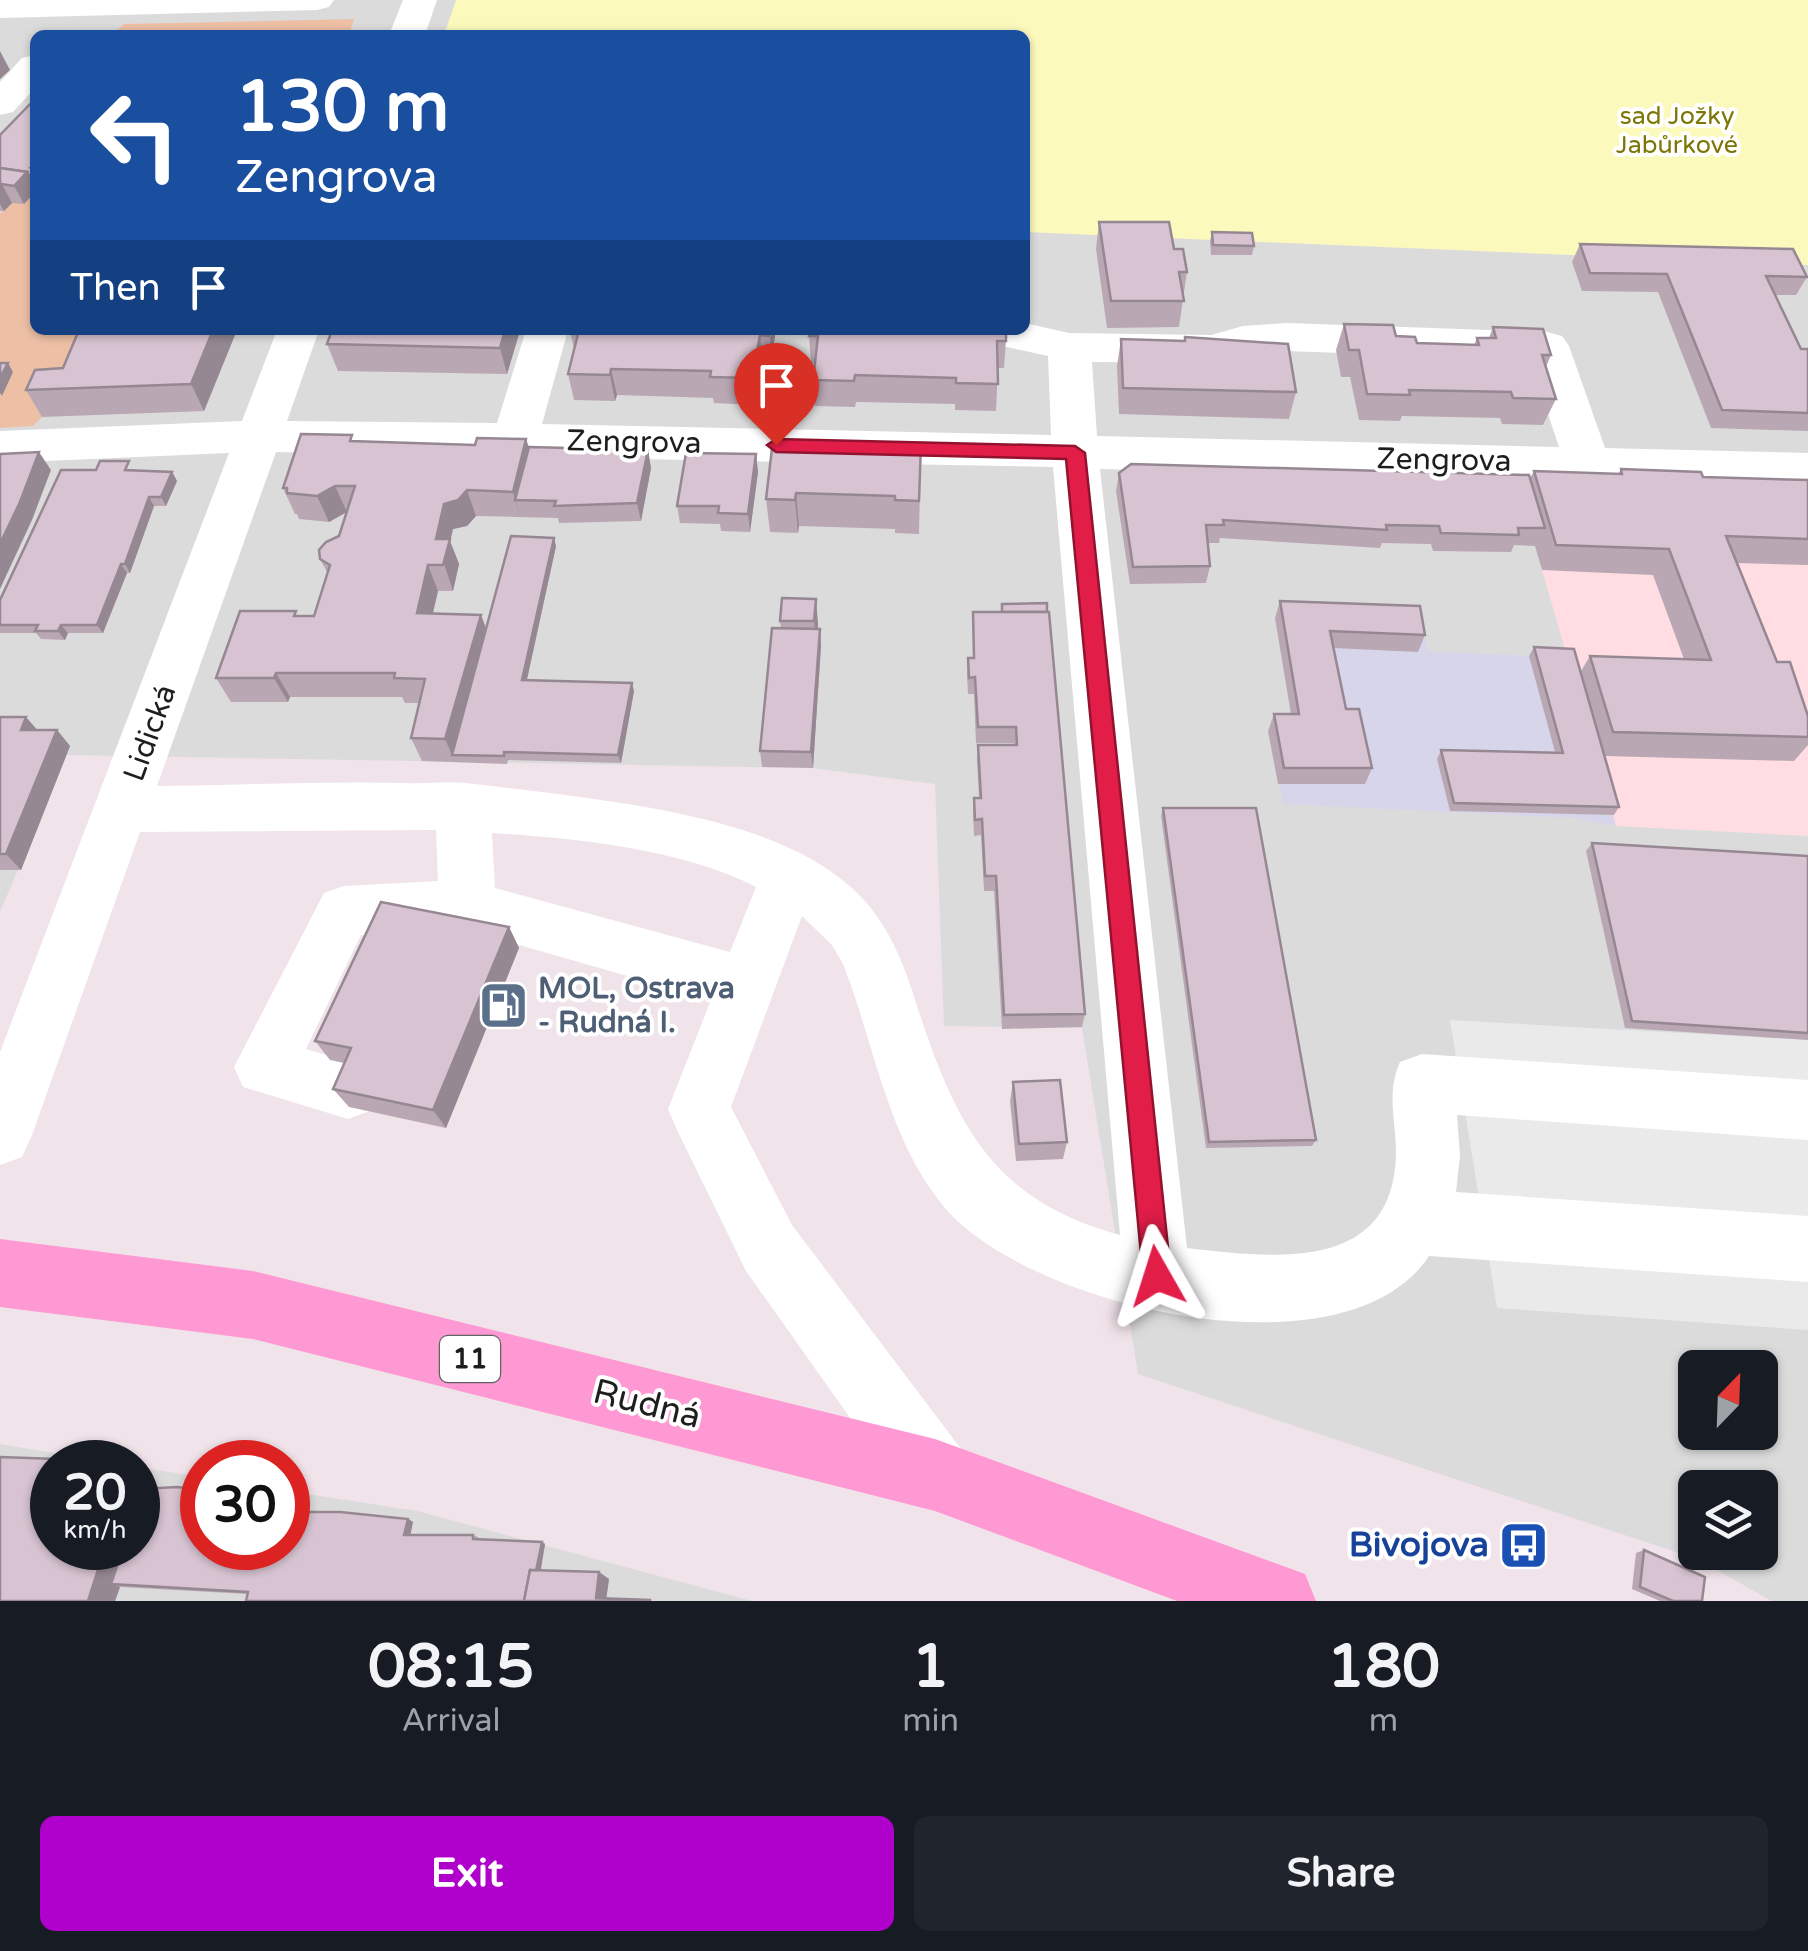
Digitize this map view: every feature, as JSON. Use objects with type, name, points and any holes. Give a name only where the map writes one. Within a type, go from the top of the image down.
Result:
[{"type":"main road","name":"Rudná","points":[[0,1273],[253,1305],[935,1475],[1278,1601]]},
{"type":"street","points":[[0,8],[94,2],[317,0]]},
{"type":"street","points":[[410,30],[420,0]]},
{"type":"street","points":[[69,30],[94,2]]},
{"type":"street","points":[[0,104],[30,71]]},
{"type":"street","name":"Lidická","points":[[0,1135],[21,1023],[122,809],[296,335]]},
{"type":"street","points":[[515,439],[545,335]]},
{"type":"street","points":[[1016,335],[1069,347],[1212,349],[1243,340],[1287,338],[1546,346],[1588,464]]},
{"type":"street","points":[[1069,347],[1075,453],[1157,1276]]},
{"type":"street","name":"Zengrova","points":[[0,447],[258,436],[515,439],[1808,470]]},
{"type":"street","points":[[463,805],[466,905]]},
{"type":"street","points":[[122,809],[463,805],[585,818],[700,842],[755,859],[789,876],[844,917],[868,948],[912,1082],[930,1124],[976,1194],[1029,1233],[1110,1266],[1157,1276],[1275,1288],[1350,1277],[1377,1264],[1416,1222],[1431,1150],[1422,1083],[1808,1110]]},
{"type":"street","points":[[789,876],[699,1109],[769,1248],[935,1475]]},
{"type":"street","points":[[348,1090],[265,1066],[344,911],[466,905],[747,984]]},
{"type":"street","points":[[1416,1222],[1808,1249]]},
{"type":"shaded area","points":[[0,0],[1808,0],[1808,1601],[1772,1601],[1717,1570],[1778,1570],[1778,1470],[1678,1470],[1678,1553],[1138,1374],[1082,1028],[944,1026],[935,784],[812,768],[67,755],[0,912]]},
{"type":"shaded area","points":[[354,19],[351,30],[117,30],[124,24]]},
{"type":"shaded area","points":[[30,181],[30,335],[151,335],[51,396],[42,417],[33,426],[0,428],[0,214]]},
{"type":"shaded area","points":[[1521,497],[1808,506],[1808,836],[1616,826]]},
{"type":"shaded area","points":[[1275,618],[1422,624],[1427,651],[1569,658],[1616,826],[1574,818],[1283,804],[1268,731],[1293,730]]},
{"type":"shaded area","points":[[1450,1020],[1808,1040],[1808,1330],[1497,1308]]},
{"type":"shaded area","points":[[0,1444],[30,1449],[30,1570],[160,1570],[160,1470],[180,1474],[180,1570],[310,1570],[310,1494],[417,1511],[752,1601],[0,1601]]},
{"type":"green space","name":"sad Jožky Jabůrkové","points":[[456,0],[1808,0],[1808,265],[1030,232],[1030,30],[446,30]]},
{"type":"building","points":[[30,104],[30,177],[27,172],[0,168],[0,135]]},
{"type":"building","points":[[0,168],[27,172],[14,186],[0,186]]},
{"type":"building","points":[[1099,222],[1169,222],[1174,249],[1183,249],[1187,272],[1179,272],[1184,301],[1111,301]]},
{"type":"building","points":[[1212,232],[1252,233],[1254,246],[1213,245]]},
{"type":"building","points":[[1580,244],[1793,249],[1807,277],[1766,276],[1801,349],[1808,349],[1808,413],[1722,410],[1667,274],[1590,273]]},
{"type":"building","points":[[1344,324],[1393,325],[1396,336],[1415,337],[1417,343],[1479,345],[1477,338],[1496,338],[1493,327],[1543,329],[1551,355],[1542,355],[1556,399],[1513,398],[1511,392],[1409,390],[1410,395],[1367,394],[1359,350],[1349,350]]},
{"type":"building","points":[[77,335],[211,335],[191,384],[26,390],[35,370],[63,368]]},
{"type":"building","points":[[330,335],[504,335],[500,348],[327,344]]},
{"type":"building","points":[[578,335],[760,335],[752,378],[710,377],[711,371],[611,369],[610,375],[568,374]]},
{"type":"building","points":[[1006,335],[1006,341],[997,341],[998,384],[956,383],[956,378],[855,375],[854,381],[813,380],[818,336],[809,336]]},
{"type":"building","points":[[1185,337],[1288,344],[1296,392],[1123,388],[1121,339],[1185,341]]},
{"type":"building","points":[[301,434],[352,435],[350,441],[475,445],[477,438],[526,439],[513,492],[467,490],[458,500],[444,504],[436,539],[450,539],[443,565],[428,565],[417,613],[481,615],[445,739],[411,738],[425,679],[394,678],[395,673],[276,673],[274,678],[216,678],[240,611],[296,611],[294,616],[314,616],[330,565],[320,559],[319,550],[339,536],[355,486],[335,486],[317,496],[287,493],[287,488],[283,488]]},
{"type":"building","points":[[773,440],[921,443],[919,501],[895,500],[895,496],[796,493],[795,500],[766,499]]},
{"type":"building","points":[[529,447],[648,450],[637,503],[554,506],[556,501],[515,500]]},
{"type":"building","points":[[39,452],[20,502],[0,544],[0,454]]},
{"type":"building","points":[[686,453],[756,454],[748,514],[718,513],[719,506],[677,506]]},
{"type":"building","points":[[100,461],[129,461],[125,470],[172,472],[161,497],[149,497],[97,625],[61,625],[58,631],[35,631],[38,625],[0,625],[0,600],[61,470],[96,470]]},
{"type":"building","points":[[1131,464],[1529,475],[1545,528],[1518,528],[1519,535],[1441,533],[1439,526],[1386,525],[1387,530],[1223,520],[1224,525],[1206,525],[1210,566],[1133,567],[1119,473]]},
{"type":"building","points":[[1621,469],[1701,472],[1703,477],[1808,480],[1808,539],[1726,536],[1777,662],[1790,662],[1808,716],[1808,737],[1613,732],[1590,656],[1711,660],[1669,549],[1556,545],[1534,471],[1622,474]]},
{"type":"building","points":[[511,536],[554,538],[522,680],[632,683],[618,755],[452,755]]},
{"type":"building","points":[[782,598],[816,599],[814,621],[780,621]]},
{"type":"building","points":[[1280,601],[1420,606],[1425,635],[1330,631],[1346,709],[1359,709],[1372,768],[1284,768],[1274,714],[1299,714]]},
{"type":"building","points":[[1047,603],[1047,612],[1002,612],[1002,604]]},
{"type":"building","points":[[973,612],[1049,612],[1085,1014],[1004,1015],[996,876],[985,876],[982,819],[975,820],[974,798],[981,798],[978,745],[1017,745],[1016,727],[978,727],[975,677],[969,678],[968,658],[974,658]]},
{"type":"building","points":[[772,628],[820,629],[811,752],[760,751]]},
{"type":"building","points":[[1534,647],[1574,649],[1619,807],[1454,803],[1441,750],[1563,753]]},
{"type":"building","points":[[0,717],[26,717],[21,730],[57,730],[6,854],[0,854]]},
{"type":"building","points":[[1163,808],[1256,808],[1316,1140],[1209,1142]]},
{"type":"building","points":[[1592,843],[1808,856],[1808,1033],[1632,1021]]},
{"type":"building","points":[[381,902],[509,927],[433,1110],[333,1089],[351,1048],[315,1041]]},
{"type":"building","points":[[1060,1080],[1067,1142],[1019,1144],[1013,1082]]},
{"type":"building","points":[[0,1457],[30,1458],[30,1570],[98,1570],[88,1601],[0,1601]]},
{"type":"building","points":[[180,1487],[180,1570],[310,1570],[310,1512],[408,1519],[404,1535],[473,1535],[473,1539],[542,1542],[536,1571],[530,1570],[524,1601],[246,1601],[248,1592],[111,1584],[116,1570],[160,1570],[160,1488]]},
{"type":"building","points":[[1644,1550],[1678,1565],[1678,1570],[1705,1577],[1702,1601],[1673,1601],[1640,1587]]},
{"type":"building","points":[[530,1570],[599,1572],[596,1598],[650,1601],[524,1601]]},
{"type":"place","name":"MOL, Ostrava - Rudná I.","points":[[503,1005]]},
{"type":"place","name":"Bivojova","points":[[1524,1545]]},
{"type":"route","points":[[776,445],[1075,453],[1157,1276]]}]
